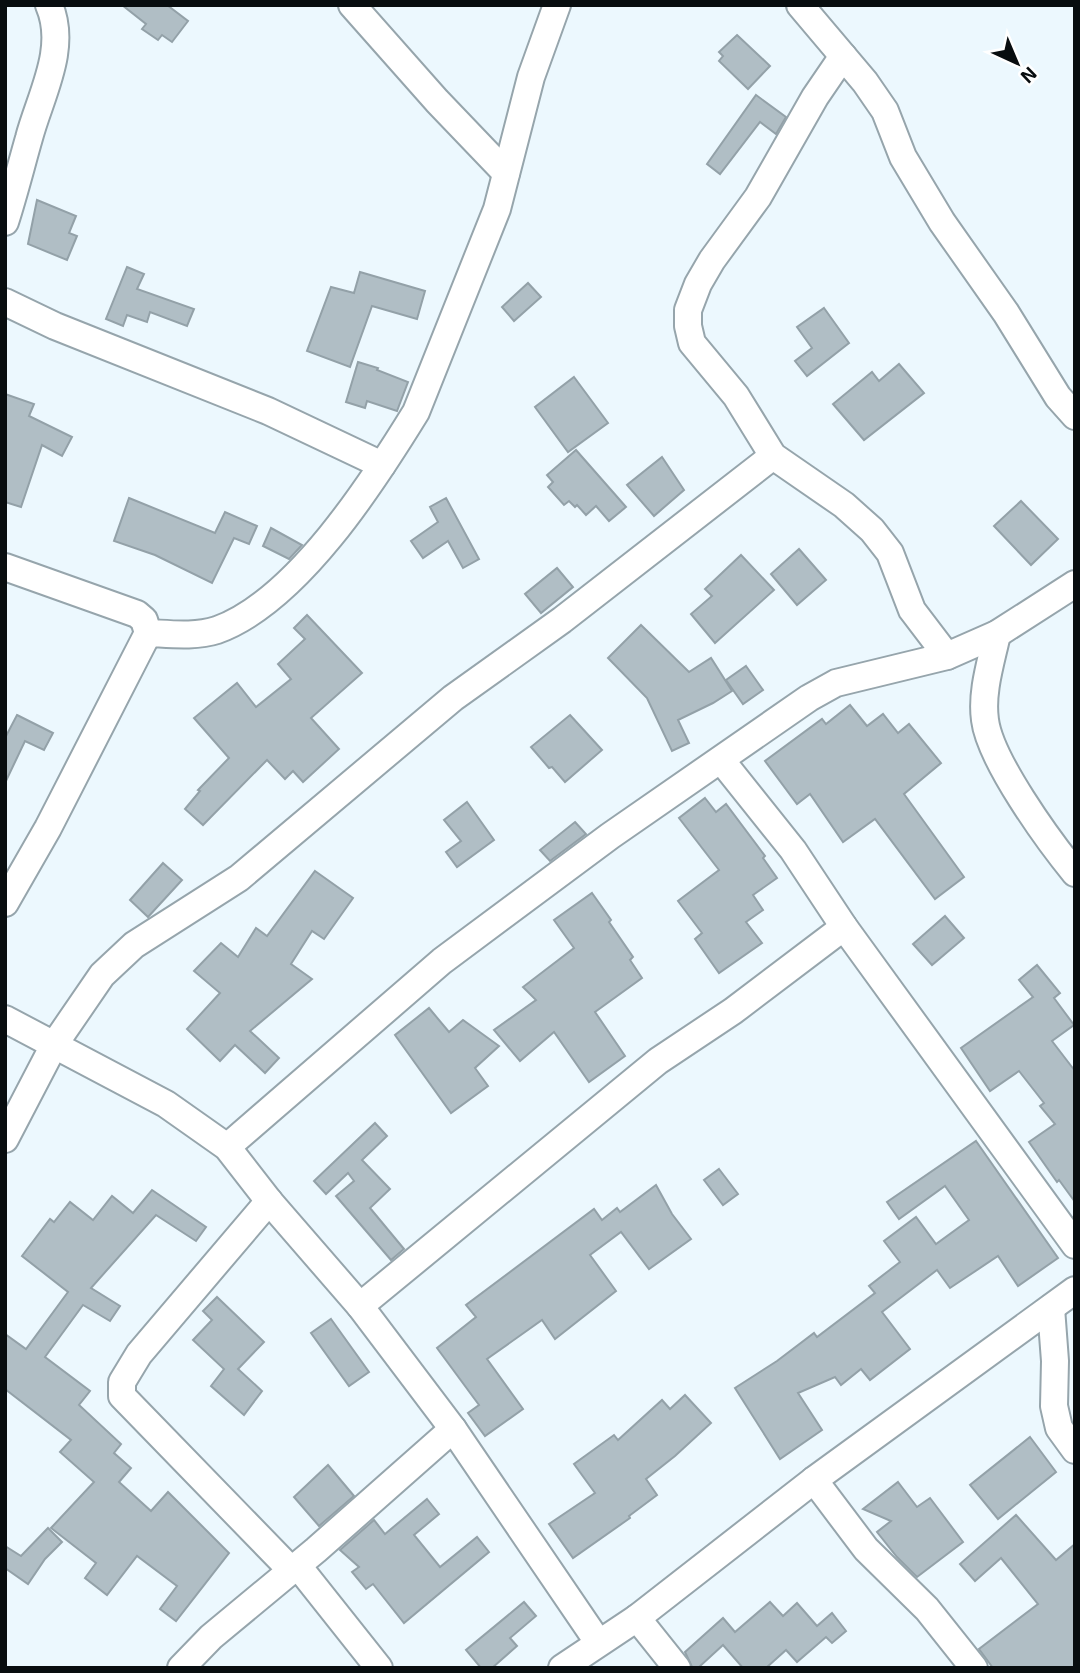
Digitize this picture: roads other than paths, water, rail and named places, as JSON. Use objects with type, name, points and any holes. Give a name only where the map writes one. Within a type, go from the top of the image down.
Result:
[{"type":"street","points":[[5,222],[48,83],[56,40],[49,5]]},
{"type":"street","points":[[352,5],[437,101],[506,173]]},
{"type":"street","points":[[148,633],[201,634],[218,629],[272,598],[312,560],[382,465],[416,412],[497,209],[531,77],[557,5]]},
{"type":"street","points":[[800,5],[865,82],[885,111],[903,157],[942,222],[1006,313],[1058,397],[1075,416]]},
{"type":"street","points":[[843,56],[815,97],[758,197],[698,284],[688,310],[688,326],[692,343],[736,396],[773,456],[844,505],[872,530],[890,553],[912,611],[947,656]]},
{"type":"street","points":[[5,302],[55,326],[268,411],[382,465]]},
{"type":"street","points":[[5,1139],[54,1045],[102,975],[134,945],[239,878],[453,698],[562,620],[773,456]]},
{"type":"street","points":[[5,567],[137,614],[144,620],[148,633],[48,828],[5,903]]},
{"type":"street","points":[[227,1147],[442,961],[610,836],[809,698],[836,683],[947,656],[997,634],[1075,584]]},
{"type":"street","points":[[997,634],[985,690],[985,721],[1002,767],[1075,873]]},
{"type":"street","points":[[721,760],[793,850],[844,927],[1075,1245]]},
{"type":"street","points":[[360,1306],[658,1061],[733,1011],[844,927]]},
{"type":"street","points":[[5,1019],[166,1104],[227,1147],[269,1201],[360,1306],[453,1429],[598,1642]]},
{"type":"street","points":[[269,1201],[139,1354],[122,1382],[122,1396],[295,1569],[379,1668]]},
{"type":"street","points":[[562,1668],[637,1618],[814,1480],[1075,1290]]},
{"type":"street","points":[[1051,1307],[1055,1361],[1054,1406],[1059,1428],[1075,1450]]},
{"type":"street","points":[[181,1668],[211,1637],[295,1569],[453,1429]]},
{"type":"street","points":[[814,1480],[866,1549],[926,1609],[974,1668]]},
{"type":"street","points":[[637,1618],[677,1668]]}]
